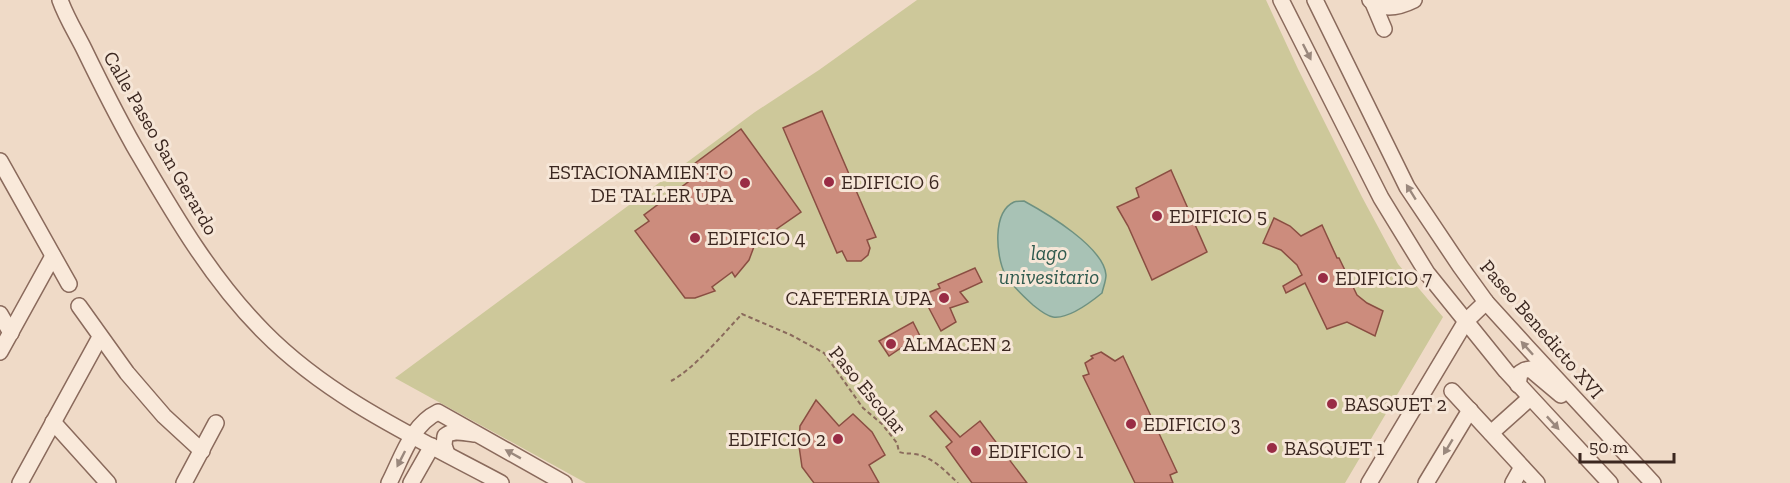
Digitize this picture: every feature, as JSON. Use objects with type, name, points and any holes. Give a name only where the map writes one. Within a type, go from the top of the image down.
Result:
[{"type":"street","name":"Calle Paseo San Gerardo","points":[[60,0],[112,107],[175,216],[228,291],[264,333],[309,371],[352,401],[501,483]]},
{"type":"street","points":[[1281,0],[1381,198],[1426,273],[1518,385],[1610,483]]},
{"type":"street","name":"Paseo Benedicto XVI","points":[[1316,0],[1407,187],[1460,266],[1486,302],[1653,483]]},
{"type":"street","points":[[1371,1],[1389,8],[1414,0]]},
{"type":"street","points":[[1371,1],[1384,29]]},
{"type":"street","points":[[0,161],[69,284]]},
{"type":"street","points":[[0,352],[53,256]]},
{"type":"street","points":[[1369,483],[1466,321],[1486,302]]},
{"type":"street","points":[[79,306],[127,373],[164,416],[201,451]]},
{"type":"street","points":[[0,314],[11,333]]},
{"type":"street","points":[[20,483],[100,337]]},
{"type":"street","points":[[1518,385],[1521,373],[1530,369],[1614,440]]},
{"type":"street","points":[[1452,392],[1537,483]]},
{"type":"street","points":[[1491,433],[1530,398]]},
{"type":"street","points":[[1426,483],[1470,410]]},
{"type":"street","points":[[389,483],[412,436],[423,421],[438,412],[564,483]]},
{"type":"street","points":[[53,422],[108,483]]},
{"type":"street","points":[[184,483],[216,423]]},
{"type":"street","points":[[447,454],[443,440],[449,432],[479,435]]},
{"type":"street","points":[[411,483],[432,446]]},
{"type":"street","points":[[1513,483],[1522,467]]},
{"type":"path","name":"Paso Escolar","points":[[670,381],[680,376],[742,314],[791,335],[824,353],[863,408],[882,424],[897,443],[899,452],[914,454],[936,462],[958,483]]},
{"type":"shaded area","points":[[917,0],[1266,0],[1362,197],[1398,264],[1443,317],[1345,483],[586,483],[395,378],[755,112],[819,70]]},
{"type":"water","name":"lago univesitario","points":[[1024,201],[1085,242],[1103,264],[1106,275],[1102,293],[1079,309],[1059,317],[1045,314],[1014,287],[1005,274],[998,246],[999,224],[1007,207],[1014,202]]},
{"type":"building","name":"EDIFICIO 6","points":[[822,111],[876,237],[867,240],[870,248],[868,255],[861,261],[847,261],[842,251],[837,253],[783,128]]},
{"type":"building","points":[[741,129],[801,212],[755,244],[749,260],[735,277],[732,272],[712,287],[715,291],[695,298],[685,298],[635,231],[649,221],[644,215],[688,182],[682,173]]},
{"type":"building","name":"EDIFICIO 5","points":[[1171,170],[1207,252],[1152,280],[1117,207],[1139,197],[1136,188]]},
{"type":"building","name":"EDIFICIO 7","points":[[1274,218],[1290,226],[1301,236],[1322,225],[1357,295],[1383,311],[1375,336],[1347,322],[1327,329],[1305,283],[1286,293],[1283,286],[1302,275],[1297,265],[1281,250],[1263,243]]},
{"type":"building","name":"CAFETERIA UPA","points":[[975,268],[982,282],[960,292],[968,302],[950,308],[956,322],[941,331],[922,295],[940,288],[938,284]]},
{"type":"building","points":[[913,322],[921,338],[889,356],[879,341]]},
{"type":"building","name":"EDIFICIO 3","points":[[1101,352],[1115,361],[1123,356],[1177,472],[1170,475],[1173,483],[1135,483],[1083,376],[1089,374],[1085,363],[1093,358],[1091,356]]},
{"type":"building","name":"EDIFICIO 2","points":[[816,400],[839,426],[853,414],[872,432],[885,455],[869,465],[879,483],[814,483],[802,467],[799,446],[800,426]]},
{"type":"building","name":"EDIFICIO 1","points":[[936,411],[960,437],[980,421],[1027,483],[972,483],[946,447],[952,442],[930,416]]},
{"type":"place","name":"EDIFICIO 6","points":[[829,182]]},
{"type":"place","name":"ESTACIONAMIENTO DE TALLER UPA","points":[[745,183]]},
{"type":"place","name":"EDIFICIO 5","points":[[1157,216]]},
{"type":"place","name":"EDIFICIO 4","points":[[695,238]]},
{"type":"place","name":"EDIFICIO 7","points":[[1323,278]]},
{"type":"place","name":"CAFETERIA UPA","points":[[944,298]]},
{"type":"place","name":"ALMACEN 2","points":[[891,344]]},
{"type":"place","name":"BASQUET 2","points":[[1332,404]]},
{"type":"place","name":"EDIFICIO 3","points":[[1131,424]]},
{"type":"place","name":"EDIFICIO 2","points":[[838,439]]},
{"type":"place","name":"BASQUET 1","points":[[1272,448]]},
{"type":"place","name":"EDIFICIO 1","points":[[976,451]]}]
